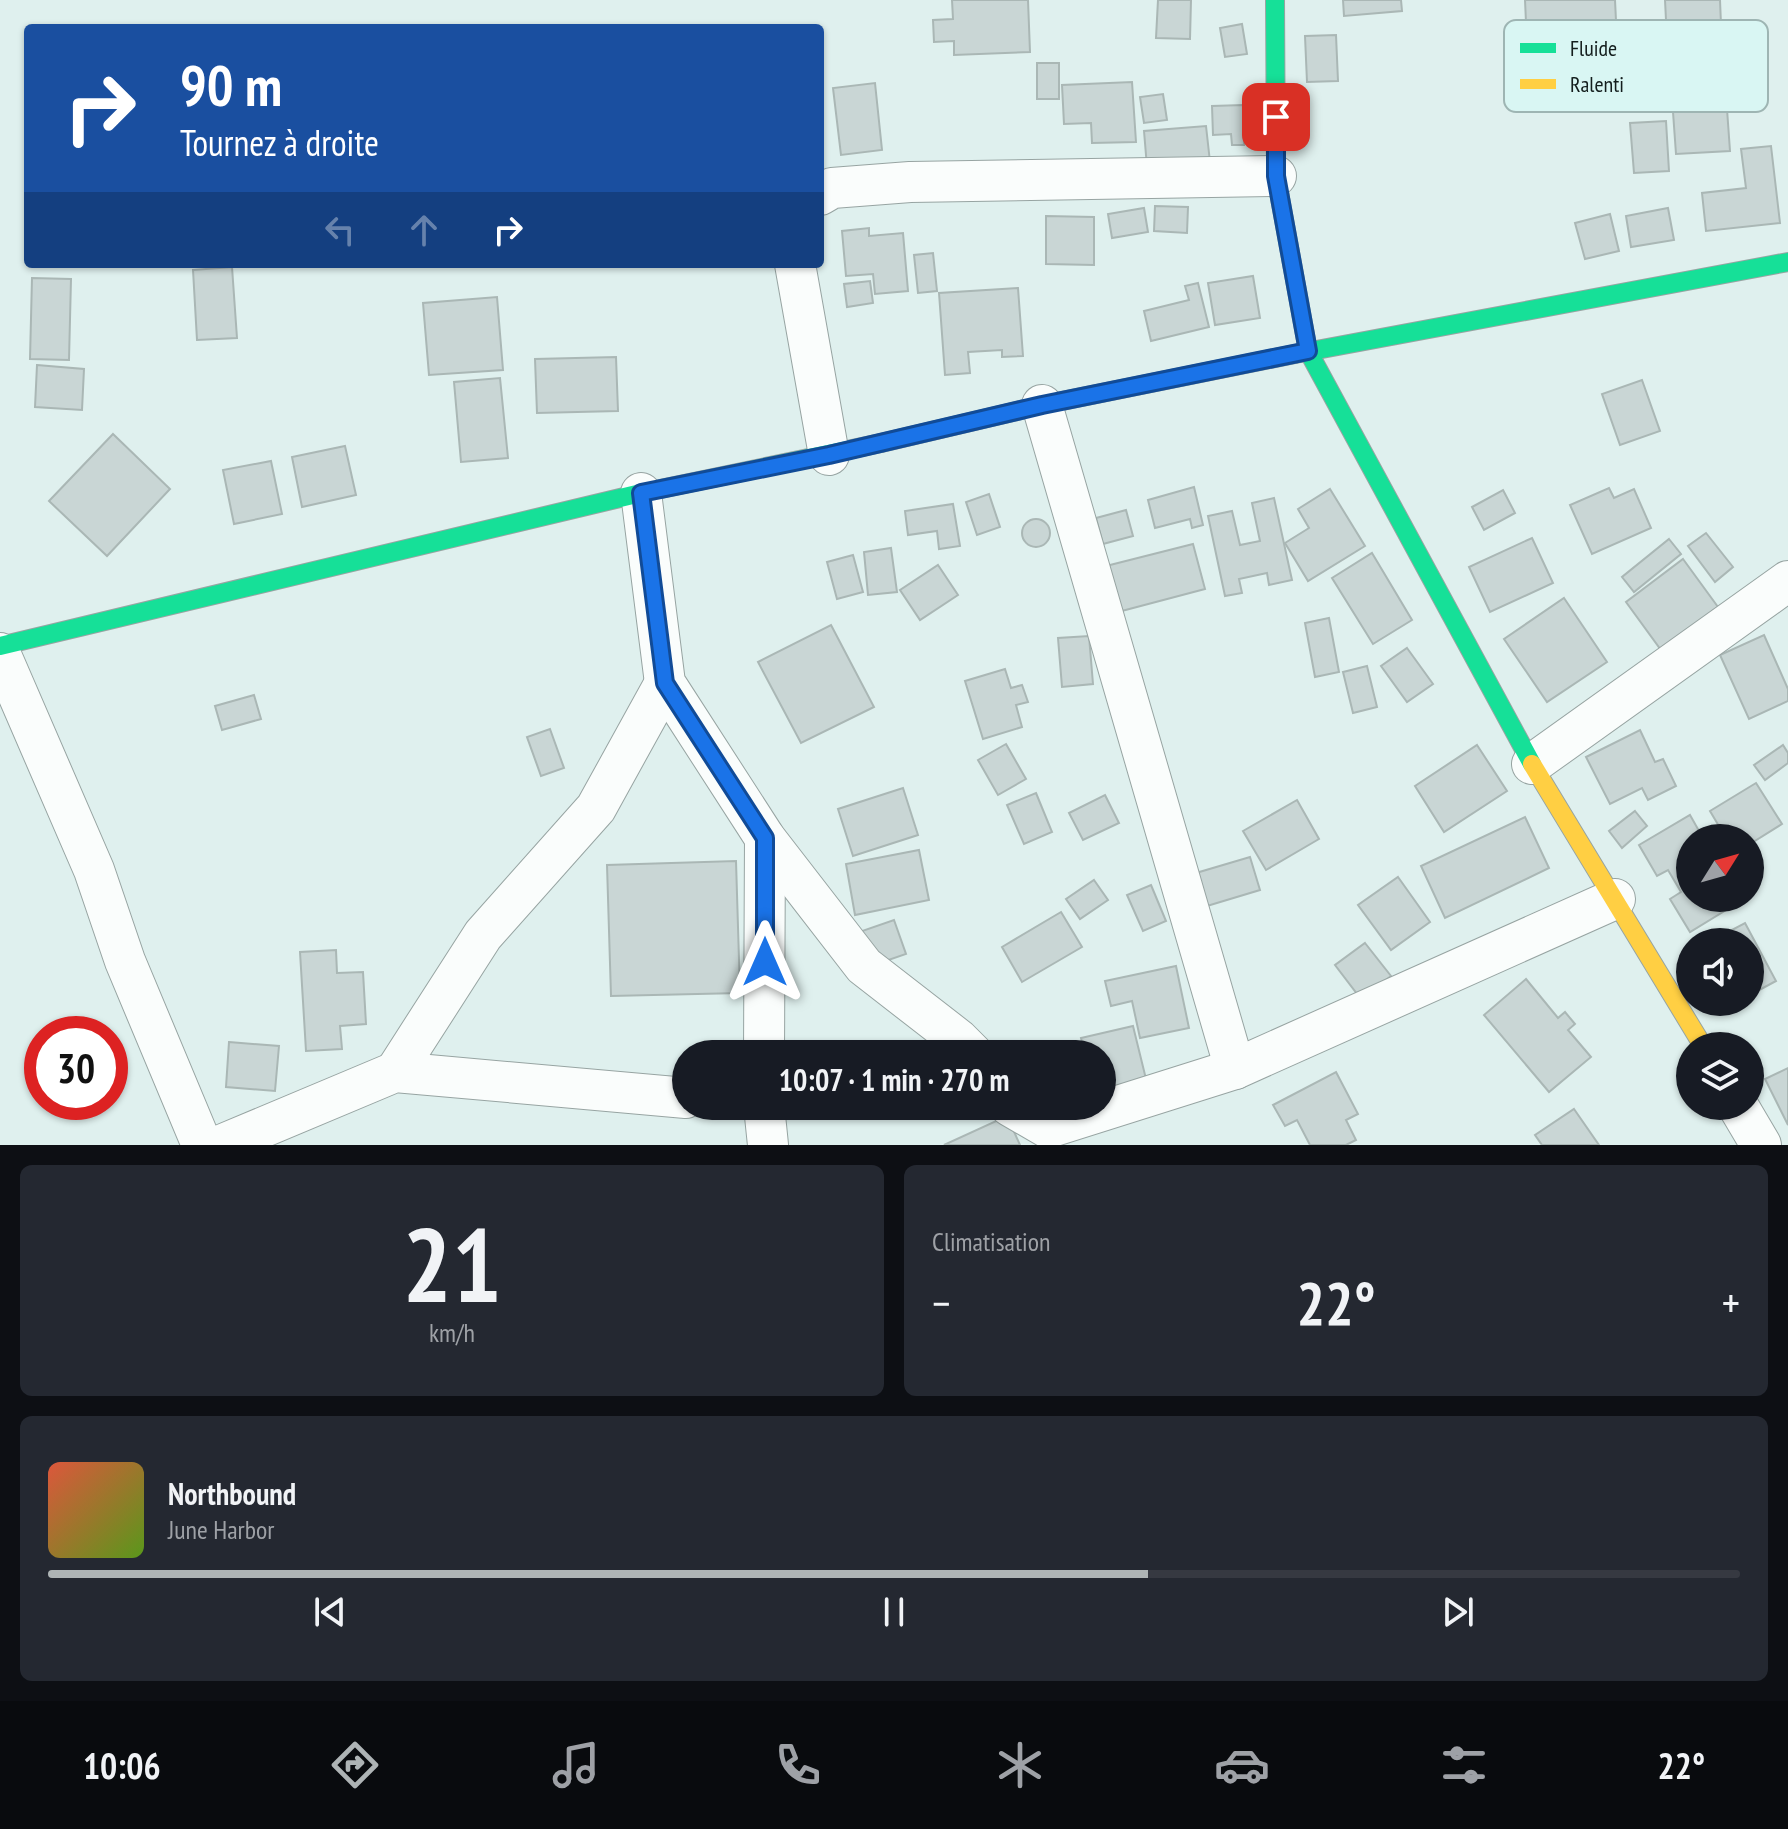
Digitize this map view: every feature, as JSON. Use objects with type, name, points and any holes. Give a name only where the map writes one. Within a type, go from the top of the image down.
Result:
[{"type":"main road","points":[[1275,0],[1276,176],[1308,351],[1532,764],[1695,1032]]},
{"type":"main road","points":[[0,646],[641,493],[829,455],[1042,405],[1308,351],[1788,262]]},
{"type":"street","points":[[824,193],[832,188],[910,182],[1276,176]]},
{"type":"street","points":[[796,268],[829,455]]},
{"type":"street","points":[[1042,405],[1235,1069]]},
{"type":"street","points":[[641,493],[665,683],[765,838],[864,966],[959,1040]]},
{"type":"street","points":[[1532,764],[1788,581]]},
{"type":"street","points":[[0,653],[94,870],[125,961],[202,1145]]},
{"type":"street","points":[[395,1072],[483,935],[596,808],[665,683]]},
{"type":"street","points":[[764,1040],[765,838]]},
{"type":"street","points":[[1045,1126],[1235,1069],[1615,899]]},
{"type":"street","points":[[221,1145],[395,1072],[672,1097]]},
{"type":"street","points":[[765,1120],[768,1145]]},
{"type":"street","points":[[1746,1120],[1761,1145]]},
{"type":"building","points":[[952,0],[1028,0],[1030,52],[954,55],[954,41],[934,42],[933,20],[953,19]]},
{"type":"building","points":[[1158,0],[1191,0],[1190,39],[1156,38]]},
{"type":"building","points":[[1343,0],[1401,0],[1402,11],[1344,16]]},
{"type":"building","points":[[1525,0],[1615,0],[1616,20],[1526,20]]},
{"type":"building","points":[[1665,0],[1720,0],[1721,20],[1666,20]]},
{"type":"building","points":[[1242,24],[1247,54],[1225,57],[1220,28]]},
{"type":"building","points":[[1336,35],[1338,81],[1307,82],[1305,36]]},
{"type":"building","points":[[1037,63],[1059,63],[1059,99],[1037,99]]},
{"type":"building","points":[[1132,82],[1136,142],[1092,143],[1091,123],[1064,124],[1062,85]]},
{"type":"building","points":[[875,83],[882,150],[841,155],[833,88]]},
{"type":"building","points":[[1163,94],[1167,120],[1144,123],[1140,97]]},
{"type":"building","points":[[1243,105],[1244,145],[1232,145],[1231,134],[1213,135],[1212,106]]},
{"type":"building","points":[[1673,112],[1727,112],[1730,151],[1676,154]]},
{"type":"building","points":[[1666,121],[1669,171],[1634,173],[1630,123]]},
{"type":"building","points":[[1206,126],[1210,162],[1147,167],[1144,131]]},
{"type":"building","points":[[1771,146],[1780,223],[1706,231],[1702,193],[1746,188],[1741,149]]},
{"type":"building","points":[[1155,206],[1188,207],[1187,233],[1154,231]]},
{"type":"building","points":[[1144,208],[1148,232],[1112,238],[1108,214]]},
{"type":"building","points":[[1668,208],[1674,240],[1631,247],[1626,216]]},
{"type":"building","points":[[1610,214],[1619,251],[1585,259],[1575,223]]},
{"type":"building","points":[[1046,216],[1094,217],[1094,265],[1046,264]]},
{"type":"building","points":[[869,228],[869,236],[903,233],[908,291],[875,294],[873,274],[846,276],[842,231]]},
{"type":"building","points":[[933,253],[937,291],[918,293],[914,255]]},
{"type":"building","points":[[232,268],[237,338],[197,340],[193,270]]},
{"type":"building","points":[[1253,276],[1260,318],[1215,325],[1208,283]]},
{"type":"building","points":[[32,278],[71,279],[69,360],[30,359]]},
{"type":"building","points":[[870,281],[873,303],[847,307],[844,284]]},
{"type":"building","points":[[1198,283],[1209,327],[1151,341],[1144,311],[1189,300],[1185,286]]},
{"type":"building","points":[[1018,288],[1023,356],[1002,357],[1002,350],[968,352],[970,373],[945,375],[939,293]]},
{"type":"building","points":[[497,297],[503,370],[429,375],[423,303]]},
{"type":"building","points":[[616,357],[618,411],[537,413],[535,359]]},
{"type":"building","points":[[37,365],[84,369],[82,410],[35,407]]},
{"type":"building","points":[[500,378],[508,458],[461,462],[454,382]]},
{"type":"building","points":[[1642,380],[1660,431],[1620,445],[1602,394]]},
{"type":"building","points":[[113,434],[170,489],[107,556],[49,501]]},
{"type":"building","points":[[345,446],[356,495],[302,507],[292,457]]},
{"type":"building","points":[[271,461],[282,514],[234,524],[223,470]]},
{"type":"building","points":[[1194,487],[1203,525],[1192,528],[1190,519],[1155,528],[1148,500]]},
{"type":"building","points":[[1609,488],[1614,498],[1634,489],[1651,528],[1592,554],[1570,505]]},
{"type":"building","points":[[1330,489],[1365,546],[1308,581],[1285,543],[1309,528],[1298,509]]},
{"type":"building","points":[[1503,490],[1515,513],[1484,530],[1472,507]]},
{"type":"building","points":[[989,494],[1000,527],[977,535],[966,502]]},
{"type":"building","points":[[1274,498],[1292,580],[1269,585],[1267,573],[1239,579],[1242,593],[1225,596],[1208,516],[1232,511],[1240,545],[1260,541],[1252,503]]},
{"type":"building","points":[[953,504],[960,546],[939,549],[937,531],[908,535],[905,511]]},
{"type":"building","points":[[1126,510],[1133,536],[1103,544],[1096,518]]},
{"type":"building","points":[[1036,519],[1046,523],[1050,533],[1046,543],[1036,547],[1026,543],[1022,533],[1026,523]]},
{"type":"building","points":[[1706,533],[1733,567],[1715,582],[1688,546]]},
{"type":"building","points":[[1532,538],[1553,583],[1490,612],[1469,567]]},
{"type":"building","points":[[1669,539],[1681,554],[1634,592],[1622,577]]},
{"type":"building","points":[[1193,544],[1205,589],[1118,612],[1106,566]]},
{"type":"building","points":[[891,548],[897,592],[868,595],[864,552]]},
{"type":"building","points":[[1372,553],[1412,620],[1373,644],[1332,578]]},
{"type":"building","points":[[853,555],[863,592],[837,599],[827,562]]},
{"type":"building","points":[[1683,559],[1718,607],[1661,650],[1626,602]]},
{"type":"building","points":[[938,565],[958,595],[920,620],[900,590]]},
{"type":"building","points":[[1564,598],[1607,662],[1547,702],[1504,639]]},
{"type":"building","points":[[1329,618],[1339,672],[1315,677],[1305,623]]},
{"type":"building","points":[[831,625],[874,707],[801,743],[758,662]]},
{"type":"building","points":[[1764,635],[1788,689],[1788,701],[1749,719],[1720,655]]},
{"type":"building","points":[[1089,636],[1093,684],[1062,687],[1058,638]]},
{"type":"building","points":[[1407,648],[1433,684],[1407,702],[1381,666]]},
{"type":"building","points":[[1367,666],[1377,707],[1353,713],[1343,672]]},
{"type":"building","points":[[1005,669],[1011,688],[1022,685],[1028,702],[1016,705],[1022,727],[983,739],[965,681]]},
{"type":"building","points":[[254,695],[261,719],[222,730],[215,706]]},
{"type":"building","points":[[550,729],[564,768],[541,776],[527,737]]},
{"type":"building","points":[[1640,730],[1655,762],[1663,759],[1676,786],[1648,800],[1642,788],[1610,804],[1586,757]]},
{"type":"building","points":[[1006,744],[1026,779],[998,795],[978,760]]},
{"type":"building","points":[[1477,745],[1507,791],[1444,832],[1415,786]]},
{"type":"building","points":[[1783,745],[1788,753],[1788,763],[1765,780],[1754,765]]},
{"type":"building","points":[[1756,783],[1782,824],[1764,835],[1764,824],[1718,824],[1710,811]]},
{"type":"building","points":[[903,788],[918,835],[853,856],[838,809]]},
{"type":"building","points":[[1036,793],[1052,832],[1024,844],[1007,805]]},
{"type":"building","points":[[1105,795],[1119,823],[1083,840],[1069,813]]},
{"type":"building","points":[[1297,800],[1319,839],[1266,870],[1243,831]]},
{"type":"building","points":[[1635,811],[1647,826],[1622,848],[1609,831]]},
{"type":"building","points":[[1690,815],[1695,824],[1676,824],[1676,884],[1668,870],[1657,876],[1639,845]]},
{"type":"building","points":[[1525,817],[1549,868],[1445,918],[1421,866]]},
{"type":"building","points":[[919,850],[929,900],[855,915],[846,864]]},
{"type":"building","points":[[1250,857],[1260,890],[1207,906],[1196,873]]},
{"type":"building","points":[[736,861],[740,993],[611,996],[607,865]]},
{"type":"building","points":[[1398,877],[1430,922],[1391,950],[1358,905]]},
{"type":"building","points":[[1094,880],[1108,900],[1080,919],[1066,899]]},
{"type":"building","points":[[1151,885],[1166,921],[1143,931],[1127,895]]},
{"type":"building","points":[[1676,895],[1676,909],[1670,899]]},
{"type":"building","points":[[1061,912],[1082,947],[1022,982],[1002,947]]},
{"type":"building","points":[[1678,912],[1723,912],[1697,928],[1688,928]]},
{"type":"building","points":[[894,920],[906,954],[874,965],[862,931]]},
{"type":"building","points":[[1365,943],[1391,976],[1361,999],[1335,965]]},
{"type":"building","points":[[336,950],[337,973],[363,972],[366,1024],[340,1026],[342,1049],[306,1051],[300,952]]},
{"type":"building","points":[[1764,959],[1776,981],[1764,987]]},
{"type":"building","points":[[1176,966],[1189,1028],[1140,1038],[1132,1001],[1111,1006],[1105,981]]},
{"type":"building","points":[[1526,979],[1558,1018],[1565,1012],[1575,1024],[1568,1030],[1591,1057],[1549,1092],[1484,1015]]},
{"type":"building","points":[[1133,1026],[1146,1079],[1116,1086],[1116,1040],[1081,1038]]},
{"type":"building","points":[[229,1042],[279,1046],[275,1091],[226,1087]]},
{"type":"building","points":[[1788,1068],[1788,1125],[1765,1079]]},
{"type":"building","points":[[1336,1072],[1358,1114],[1346,1120],[1356,1140],[1346,1145],[1310,1145],[1297,1120],[1285,1126],[1273,1105]]},
{"type":"building","points":[[1574,1109],[1599,1145],[1542,1145],[1535,1135]]},
{"type":"building","points":[[998,1120],[1009,1120],[1020,1145],[944,1145]]},
{"type":"traffic: fast","points":[[1275,0],[1276,176],[1308,351],[1532,764]]},
{"type":"traffic: fast","points":[[1295,354],[1788,262]]},
{"type":"traffic: fast","points":[[0,646],[641,493],[881,443]]},
{"type":"traffic: slow","points":[[881,443],[1042,405],[1295,354]]},
{"type":"traffic: slow","points":[[1532,764],[1695,1032]]},
{"type":"route","points":[[765,962],[765,838],[665,683],[641,493],[829,455],[1042,405],[1308,351],[1276,176],[1276,117]]}]
